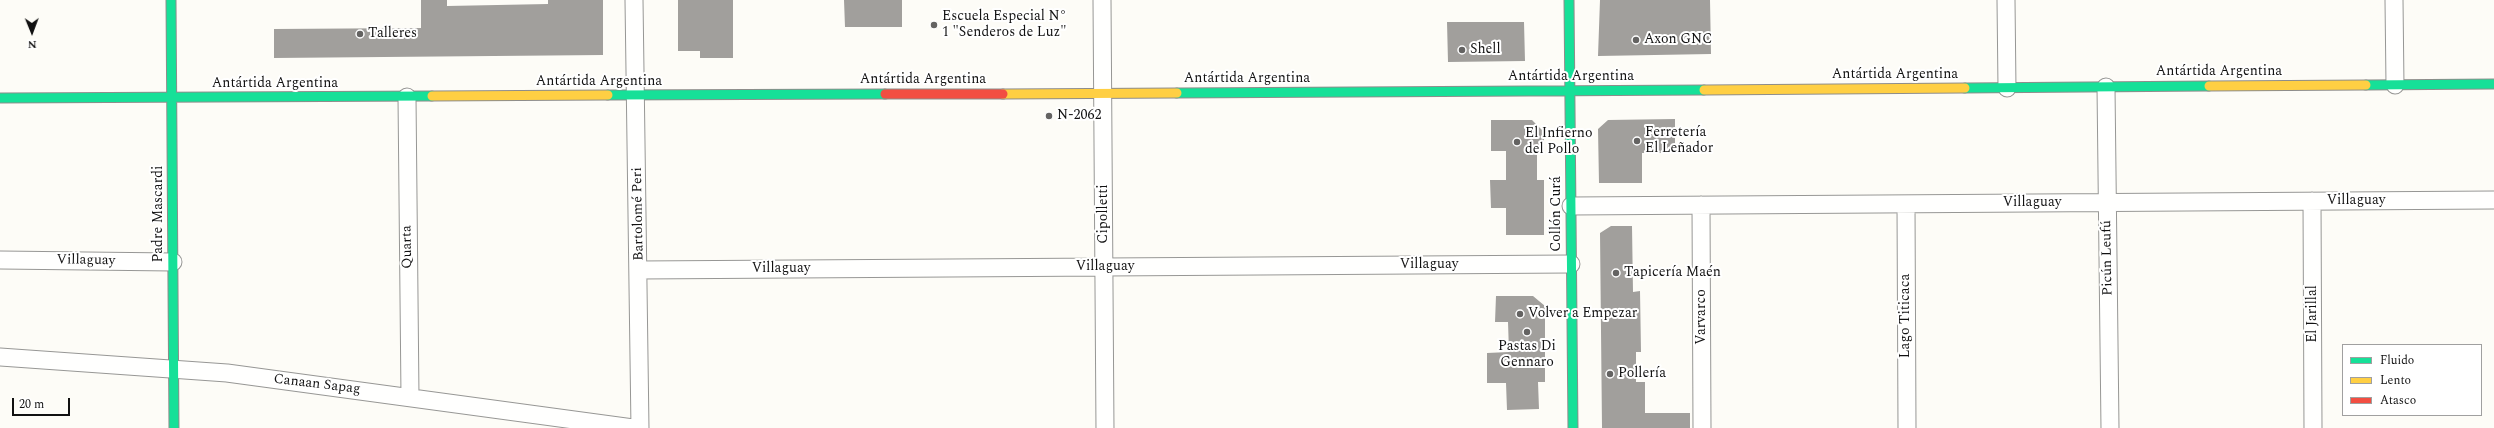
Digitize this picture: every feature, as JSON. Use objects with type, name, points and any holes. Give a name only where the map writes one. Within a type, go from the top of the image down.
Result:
[{"type":"main road","name":"Padre Mascardi","points":[[171,0],[174,428]]},
{"type":"main road","name":"Collón Curá","points":[[1569,0],[1573,428]]},
{"type":"main road","name":"Antártida Argentina","points":[[0,98],[1103,94],[2494,84]]},
{"type":"street","name":"Bartolomé Peri","points":[[634,0],[639,270],[640,428]]},
{"type":"street","name":"Cipolletti","points":[[1102,0],[1105,428]]},
{"type":"street","points":[[2006,0],[2007,88]]},
{"type":"street","points":[[2394,0],[2395,85]]},
{"type":"street","name":"Picún Leufú","points":[[2106,87],[2110,428]]},
{"type":"street","name":"Quarta","points":[[407,97],[410,397]]},
{"type":"street","name":"Villaguay","points":[[1571,206],[2494,200]]},
{"type":"street","name":"El Jarillal","points":[[2312,201],[2313,428]]},
{"type":"street","name":"Lago Titicaca","points":[[1906,204],[1907,428]]},
{"type":"street","name":"Varvarco","points":[[1701,205],[1702,428]]},
{"type":"street","name":"Villaguay","points":[[0,260],[173,262]]},
{"type":"street","name":"Villaguay","points":[[639,270],[1571,264]]},
{"type":"street","name":"Canaan Sapag","points":[[0,357],[227,373],[633,428]]},
{"type":"building","points":[[421,0],[447,0],[447,6],[548,4],[548,0],[603,0],[603,55],[274,58],[274,29],[421,28]]},
{"type":"building","points":[[678,0],[733,0],[733,58],[700,58],[700,51],[678,51]]},
{"type":"building","points":[[844,0],[902,0],[902,27],[845,27]]},
{"type":"building","points":[[1600,0],[1710,0],[1711,54],[1598,56]]},
{"type":"building","points":[[1447,22],[1524,22],[1525,61],[1448,62]]},
{"type":"building","name":"Ferretería El Leñador","points":[[1675,119],[1675,153],[1642,153],[1642,183],[1599,183],[1598,129],[1608,120]]},
{"type":"building","points":[[1491,120],[1532,120],[1544,132],[1544,151],[1537,151],[1537,180],[1544,180],[1544,235],[1506,235],[1506,208],[1491,208],[1490,180],[1506,180],[1506,151],[1491,151]]},
{"type":"building","points":[[1611,226],[1632,226],[1633,292],[1640,291],[1641,352],[1636,352],[1636,382],[1645,382],[1645,413],[1690,413],[1690,428],[1602,428],[1600,233]]},
{"type":"building","points":[[1496,296],[1533,296],[1545,306],[1545,382],[1538,382],[1539,409],[1507,410],[1506,383],[1487,383],[1487,353],[1509,352],[1508,322],[1495,322]]},
{"type":"traffic: fast","points":[[171,0],[174,428]]},
{"type":"traffic: fast","points":[[1569,0],[1573,428]]},
{"type":"traffic: fast","points":[[2366,85],[2494,84]]},
{"type":"traffic: fast","points":[[1965,88],[2209,86]]},
{"type":"traffic: fast","points":[[1177,93],[1704,90]]},
{"type":"traffic: fast","points":[[608,95],[885,94]]},
{"type":"traffic: fast","points":[[0,98],[432,96]]},
{"type":"traffic: slow","points":[[2209,86],[2366,85]]},
{"type":"traffic: slow","points":[[1704,90],[1965,88]]},
{"type":"traffic: slow","points":[[1003,94],[1177,93]]},
{"type":"traffic: slow","points":[[432,96],[608,95]]},
{"type":"traffic: jam","points":[[885,94],[1003,94]]},
{"type":"place","name":"Escuela Especial N° 1 \"Senderos de Luz\"","points":[[934,25]]},
{"type":"place","name":"Talleres","points":[[360,34]]},
{"type":"place","name":"Axon GNC","points":[[1636,40]]},
{"type":"place","name":"Shell","points":[[1462,50]]},
{"type":"place","name":"N-2062","points":[[1049,116]]},
{"type":"place","name":"Ferretería El Leñador","points":[[1637,141]]},
{"type":"place","name":"El Infierno del Pollo","points":[[1517,142]]},
{"type":"place","name":"Tapicería Maén","points":[[1616,273]]},
{"type":"place","name":"Volver a Empezar","points":[[1520,314]]},
{"type":"place","name":"Pastas Di Gennaro","points":[[1527,332]]},
{"type":"place","name":"Pollería","points":[[1610,374]]}]
